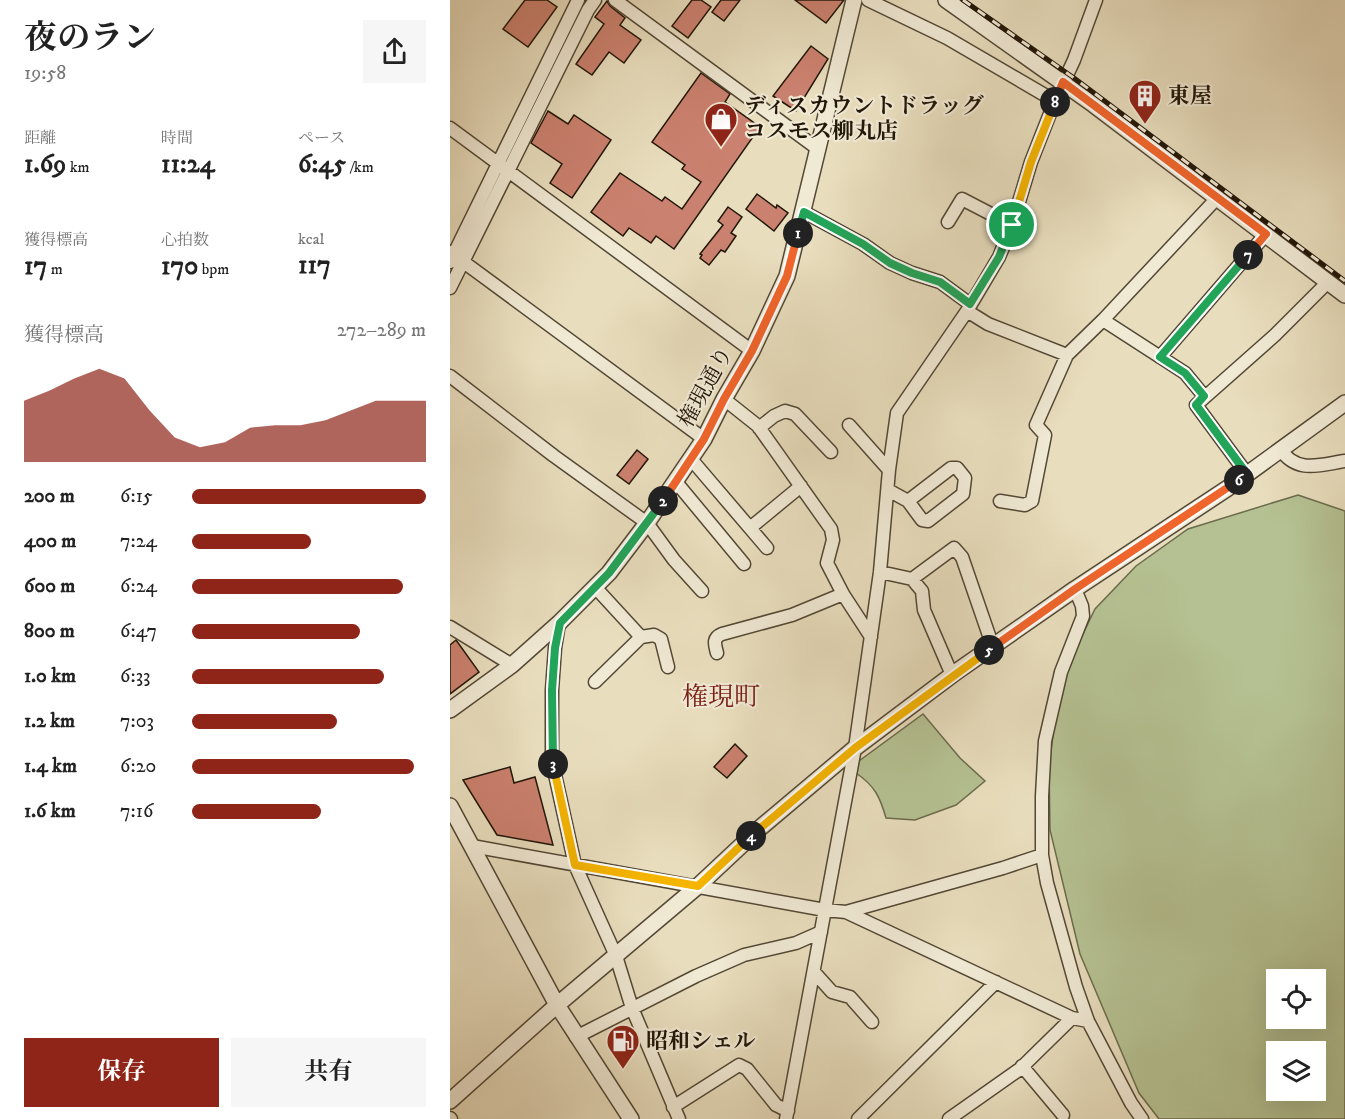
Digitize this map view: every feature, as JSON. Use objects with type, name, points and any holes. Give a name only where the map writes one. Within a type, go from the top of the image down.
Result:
[{"type":"street","points":[[450,288],[454,257],[578,0]]},
{"type":"street","points":[[454,257],[509,172],[588,10],[596,0]]},
{"type":"street","points":[[615,0],[818,148]]},
{"type":"street","name":"権現通り","points":[[450,710],[512,665],[560,623],[609,573],[647,523],[704,439],[752,351],[787,276],[854,0]]},
{"type":"street","points":[[868,0],[947,38],[1055,101]]},
{"type":"street","points":[[946,0],[1063,82],[1345,295]]},
{"type":"street","points":[[787,1115],[855,748],[880,572],[889,470],[897,413],[968,308],[999,257],[1012,225],[1031,162],[1074,60],[1096,0]]},
{"type":"street","points":[[450,128],[752,351]]},
{"type":"street","points":[[1000,501],[1025,505],[1032,501],[1045,435],[1036,425],[1067,355],[1218,197]]},
{"type":"street","points":[[948,222],[962,199],[1012,225]]},
{"type":"street","points":[[804,212],[863,244],[890,263],[940,282],[988,324],[1067,355]]},
{"type":"street","points":[[1160,357],[1266,234]]},
{"type":"street","points":[[454,257],[704,439]]},
{"type":"street","points":[[1247,474],[1196,405],[1275,334],[1328,282]]},
{"type":"street","points":[[1102,320],[1185,373],[1204,396]]},
{"type":"street","points":[[450,376],[554,456],[647,523],[674,560],[702,591]]},
{"type":"street","points":[[724,399],[759,428],[831,529],[834,540],[827,563],[843,594],[871,637]]},
{"type":"street","points":[[450,1101],[557,1005],[698,886],[760,828],[855,748],[993,646],[1247,474],[1345,403]]},
{"type":"street","points":[[759,428],[774,416],[785,411],[795,414],[831,452]]},
{"type":"street","points":[[849,425],[889,470]]},
{"type":"street","points":[[1280,449],[1294,464],[1306,466],[1345,461]]},
{"type":"street","points":[[691,459],[767,548]]},
{"type":"street","points":[[888,490],[908,501],[922,520],[928,521],[963,495],[965,478],[957,468],[951,468],[908,501]]},
{"type":"street","points":[[676,482],[744,564]]},
{"type":"street","points":[[750,528],[801,486]]},
{"type":"street","points":[[912,579],[954,548],[962,558],[993,646]]},
{"type":"street","points":[[880,572],[912,579],[922,591],[924,610],[952,675]]},
{"type":"street","points":[[595,587],[641,637]]},
{"type":"street","points":[[1075,589],[1083,606],[1083,616],[1061,672],[1045,741],[1042,855],[1049,893],[1088,1021],[1131,1104],[1142,1119]]},
{"type":"street","points":[[717,653],[714,641],[717,636],[792,615],[843,594]]},
{"type":"street","points":[[560,623],[555,648],[552,690],[552,761],[575,865],[615,956],[632,1008],[679,1119]]},
{"type":"street","points":[[450,627],[512,665]]},
{"type":"street","points":[[595,682],[641,637],[654,635],[661,639],[668,667]]},
{"type":"street","points":[[450,806],[557,1005],[631,1119]]},
{"type":"street","points":[[472,846],[846,912],[1072,1018],[1088,1021]]},
{"type":"street","points":[[846,912],[1042,855]]},
{"type":"street","points":[[576,1036],[696,976],[744,955],[796,943],[821,932]]},
{"type":"street","points":[[814,972],[832,992],[850,997],[872,1022]]},
{"type":"street","points":[[858,1119],[996,982]]},
{"type":"street","points":[[949,1119],[965,1115],[1022,1066],[1072,1018]]},
{"type":"street","points":[[673,1107],[739,1065],[747,1069],[787,1115]]},
{"type":"street","points":[[1022,1066],[1063,1115]]},
{"type":"green space","points":[[582,0],[588,0],[507,162],[503,159]]},
{"type":"green space","points":[[1298,495],[1345,511],[1345,1119],[1159,1119],[1139,1093],[1080,954],[1050,830],[1049,766],[1055,720],[1068,665],[1095,609],[1136,566],[1188,529]]},
{"type":"green space","points":[[923,714],[960,758],[985,781],[956,805],[915,820],[886,818],[876,792],[856,773],[859,761]]},
{"type":"building","points":[[525,0],[547,0],[557,7],[528,47],[503,29]]},
{"type":"building","points":[[692,0],[701,0],[711,7],[688,38],[672,26]]},
{"type":"building","points":[[721,0],[740,0],[724,21],[712,12]]},
{"type":"building","points":[[795,0],[844,0],[826,23]]},
{"type":"building","points":[[607,1],[625,18],[620,25],[641,40],[624,63],[609,52],[592,75],[576,64],[604,24],[595,17]]},
{"type":"building","points":[[811,46],[828,59],[796,111],[773,96]]},
{"type":"building","points":[[701,73],[730,94],[725,102],[760,127],[674,249],[656,236],[651,243],[629,228],[623,236],[591,212],[620,173],[662,201],[665,197],[682,209],[701,182],[682,169],[685,165],[652,142]]},
{"type":"building","points":[[548,111],[568,124],[574,115],[611,140],[572,198],[550,183],[562,164],[531,143]]},
{"type":"building","points":[[757,194],[776,208],[777,205],[788,213],[774,231],[746,209]]},
{"type":"building","points":[[728,207],[742,217],[731,233],[736,236],[725,252],[721,250],[709,265],[700,258],[702,255],[700,254],[723,225],[718,221]]},
{"type":"building","points":[[637,450],[648,459],[629,484],[617,475]]},
{"type":"building","points":[[456,640],[479,672],[450,694],[450,645]]},
{"type":"building","points":[[735,744],[747,756],[727,778],[714,767]]},
{"type":"building","points":[[510,767],[514,783],[535,777],[553,845],[497,835],[463,780]]},
{"type":"railway","points":[[963,0],[1074,78],[1345,281]]},
{"type":"place","name":"東屋","points":[[1145,125]]},
{"type":"place","name":"ディスカウントドラッグ コスモス柳丸店","points":[[721,148]]},
{"type":"place","name":"昭和シェル","points":[[623,1070]]},
{"type":"district","name":"権現町","points":[[721,697]]},
{"type":"route","points":[[1063,82],[1266,234],[1160,357],[1185,373],[1204,396],[1196,405],[1247,474],[956,672],[855,748],[760,828],[698,886],[575,865],[552,761],[552,690],[555,648],[560,623],[609,573],[647,523],[704,439],[752,351],[787,276],[804,212],[863,244],[890,263],[940,282],[970,304],[999,257],[1012,225],[1031,162],[1063,82]]}]
